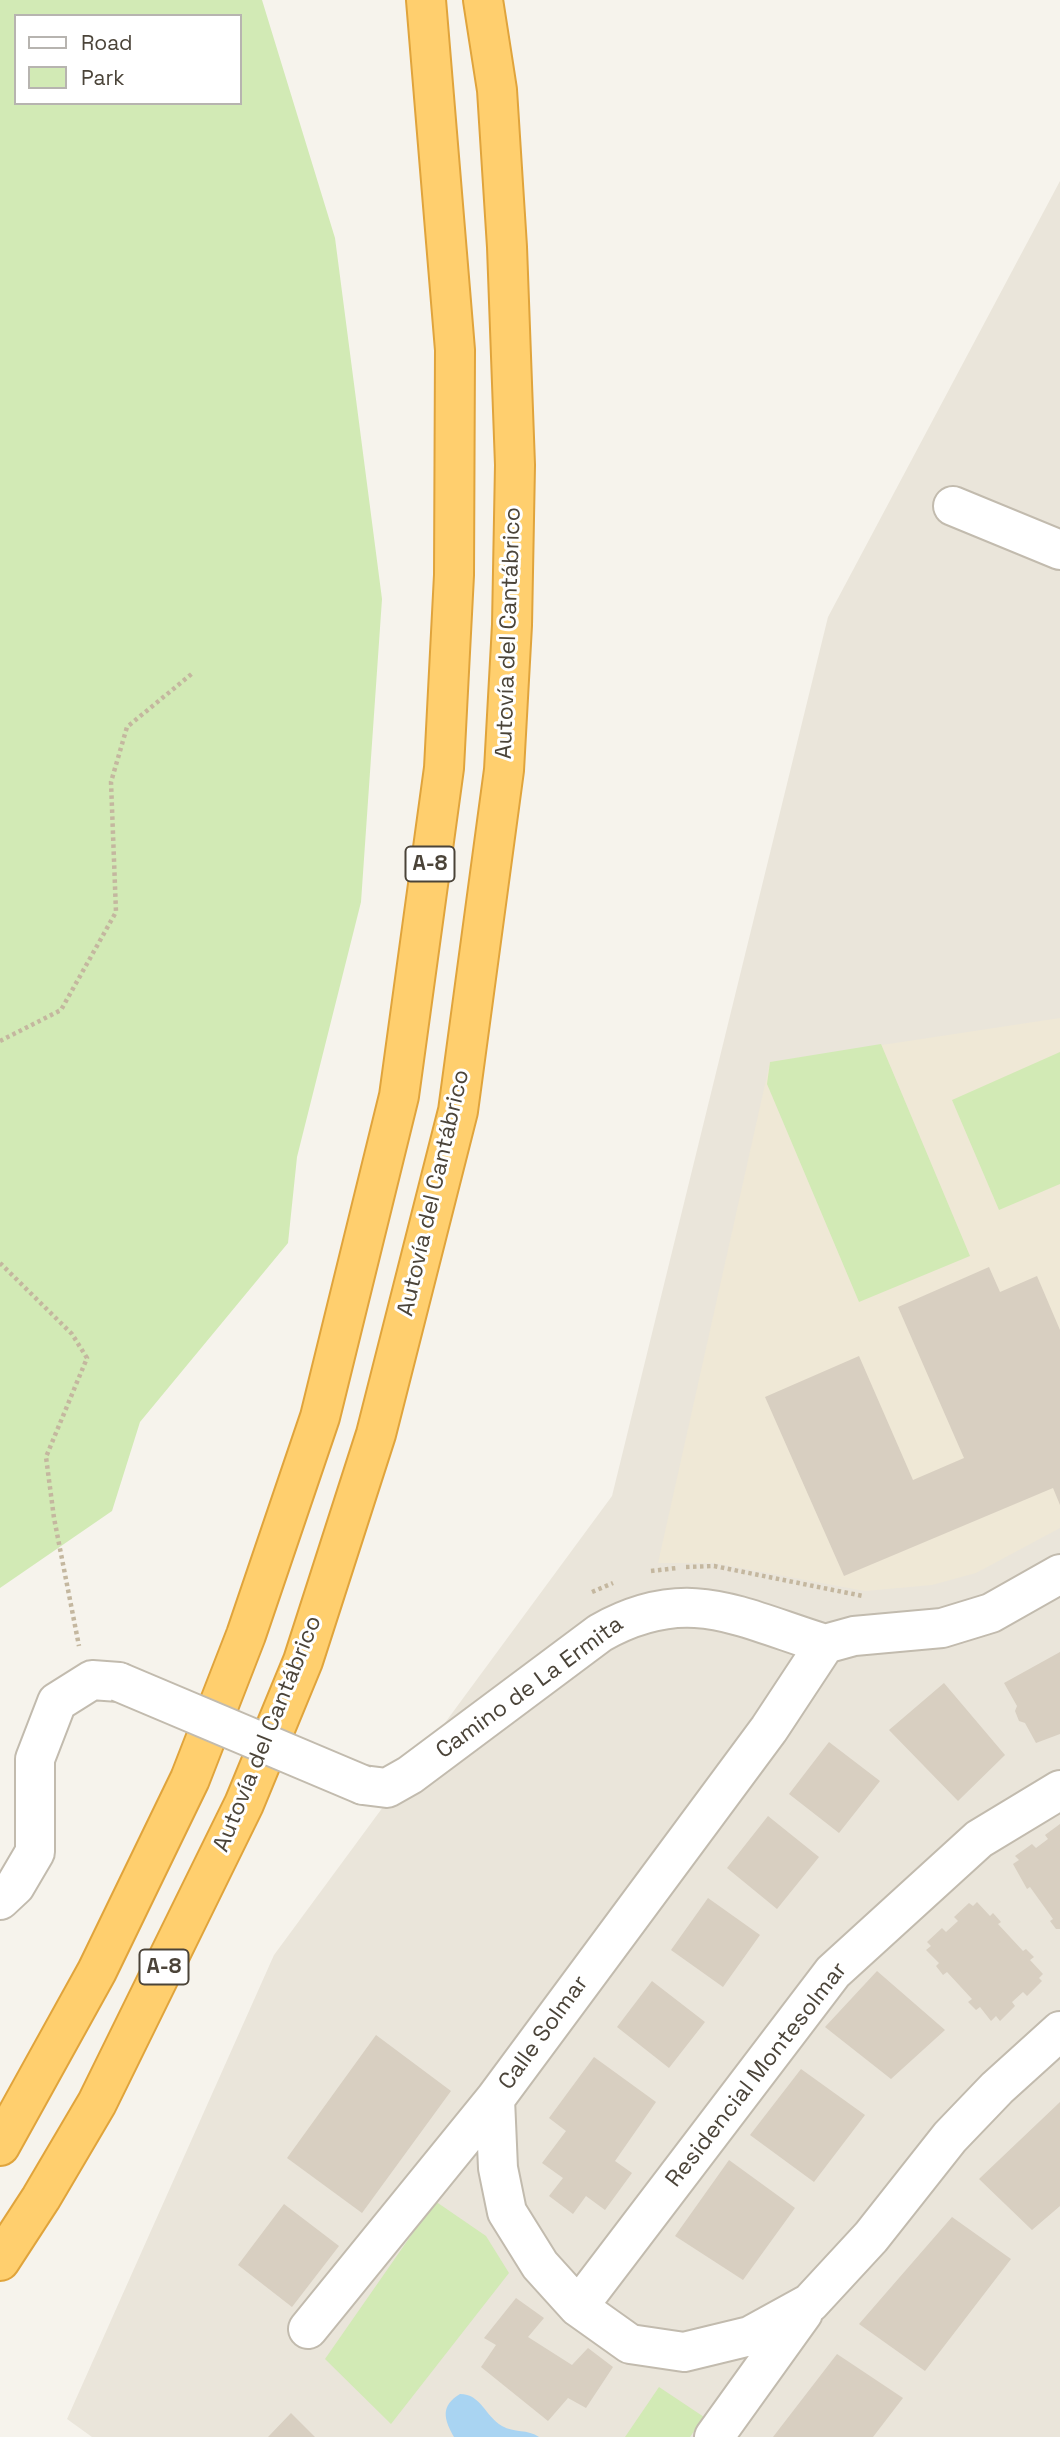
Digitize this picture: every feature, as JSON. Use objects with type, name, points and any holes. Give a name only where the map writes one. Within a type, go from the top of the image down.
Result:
[{"type":"highway","name":"A-8","points":[[0,2146],[97,1971],[190,1779],[238,1658],[320,1417],[399,1096],[443,768],[454,575],[455,349],[426,0]]},
{"type":"highway","name":"Autovía del Cantábrico","points":[[0,2261],[97,2103],[244,1804],[303,1661],[376,1434],[458,1111],[504,770],[512,625],[514,465],[507,247],[497,90],[483,0]]},
{"type":"street","points":[[953,506],[1060,550]]},
{"type":"street","points":[[825,1644],[854,1636],[942,1629],[991,1612],[1060,1573]]},
{"type":"street","name":"Camino de La Ermita","points":[[106,1681],[363,1785],[387,1788],[410,1775],[600,1633],[630,1616],[669,1608],[717,1608],[825,1644]]},
{"type":"street","name":"Calle Solmar","points":[[825,1644],[769,1729],[495,2099],[498,2168],[507,2212],[540,2265],[578,2307],[630,2344],[684,2352],[750,2336],[810,2303],[871,2237],[950,2137],[997,2088],[1060,2031]]},
{"type":"street","points":[[0,1900],[15,1886],[34,1852],[35,1759],[57,1702],[106,1681]]},
{"type":"street","name":"Residencial Montesolmar","points":[[578,2307],[833,1972],[979,1839],[1060,1790]]},
{"type":"street","points":[[307,2329],[495,2099]]},
{"type":"street","points":[[714,2437],[810,2303]]},
{"type":"path","points":[[0,1041],[61,1010],[116,912],[111,782],[127,727],[194,672]]},
{"type":"path","points":[[0,1264],[72,1334],[87,1358],[46,1457],[76,1641],[106,1681]]},
{"type":"shaded area","points":[[1060,181],[1060,2437],[92,2437],[67,2419],[274,1955],[612,1496],[828,617]]},
{"type":"shaded area","points":[[1060,1018],[1060,1528],[976,1573],[932,1585],[865,1591],[714,1563],[658,1563],[770,1062]]},
{"type":"green space","points":[[0,0],[262,0],[335,238],[382,599],[361,902],[297,1157],[288,1243],[140,1422],[112,1511],[0,1588]]},
{"type":"green space","points":[[881,1044],[970,1256],[859,1302],[767,1084],[770,1062]]},
{"type":"green space","points":[[1060,1052],[1060,1184],[999,1210],[952,1100]]},
{"type":"green space","points":[[435,2201],[486,2236],[509,2273],[391,2424],[325,2359]]},
{"type":"green space","points":[[659,2387],[704,2417],[690,2437],[625,2437]]},
{"type":"water","points":[[460,2394],[478,2401],[502,2426],[539,2437],[454,2437],[446,2413],[449,2403]]},
{"type":"building","points":[[989,1267],[1000,1292],[1037,1276],[1060,1330],[1060,1505],[1053,1488],[844,1576],[765,1397],[859,1356],[913,1480],[964,1458],[898,1307]]},
{"type":"building","points":[[1060,1652],[1060,1734],[1036,1743],[1025,1723],[1019,1721],[1015,1711],[1017,1706],[1004,1683]]},
{"type":"building","points":[[944,1683],[1005,1755],[958,1801],[889,1730]]},
{"type":"building","points":[[829,1742],[880,1781],[839,1833],[789,1794]]},
{"type":"building","points":[[768,1816],[819,1857],[777,1909],[727,1868]]},
{"type":"building","points":[[1060,1824],[1060,1929],[1056,1929],[1050,1921],[1053,1919],[1030,1887],[1027,1889],[1013,1864],[1019,1860],[1015,1856],[1032,1844],[1036,1848],[1048,1839],[1045,1835]]},
{"type":"building","points":[[708,1898],[760,1935],[723,1987],[671,1950]]},
{"type":"building","points":[[977,1902],[990,1916],[993,1913],[1001,1922],[998,1924],[1023,1951],[1026,1949],[1034,1957],[1030,1960],[1043,1974],[1039,1978],[1042,1981],[1027,1996],[1023,1992],[1012,2002],[1015,2006],[1000,2021],[996,2016],[991,2021],[980,2007],[976,2010],[968,2002],[972,1999],[947,1972],[943,1975],[936,1966],[939,1963],[926,1950],[931,1946],[927,1942],[942,1928],[946,1932],[958,1921],[954,1917],[969,1903],[973,1906]]},
{"type":"building","points":[[877,1971],[945,2030],[891,2079],[825,2027]]},
{"type":"building","points":[[652,1981],[705,2022],[669,2068],[617,2027]]},
{"type":"building","points":[[376,2035],[451,2091],[362,2213],[287,2158]]},
{"type":"building","points":[[594,2057],[656,2102],[615,2161],[632,2173],[605,2210],[586,2196],[573,2214],[549,2196],[563,2178],[542,2163],[566,2131],[549,2118]]},
{"type":"building","points":[[801,2069],[865,2115],[814,2182],[750,2135]]},
{"type":"building","points":[[1060,2102],[1060,2206],[1032,2230],[979,2179]]},
{"type":"building","points":[[729,2160],[795,2208],[743,2280],[675,2236]]},
{"type":"building","points":[[284,2204],[339,2246],[292,2307],[238,2265]]},
{"type":"building","points":[[952,2217],[1011,2259],[925,2371],[859,2324]]},
{"type":"building","points":[[516,2298],[544,2318],[528,2337],[572,2365],[588,2348],[613,2367],[586,2408],[568,2398],[548,2421],[481,2367],[496,2345],[484,2338]]},
{"type":"building","points":[[837,2354],[903,2398],[873,2437],[773,2437]]},
{"type":"building","points":[[291,2413],[315,2437],[268,2437]]}]
